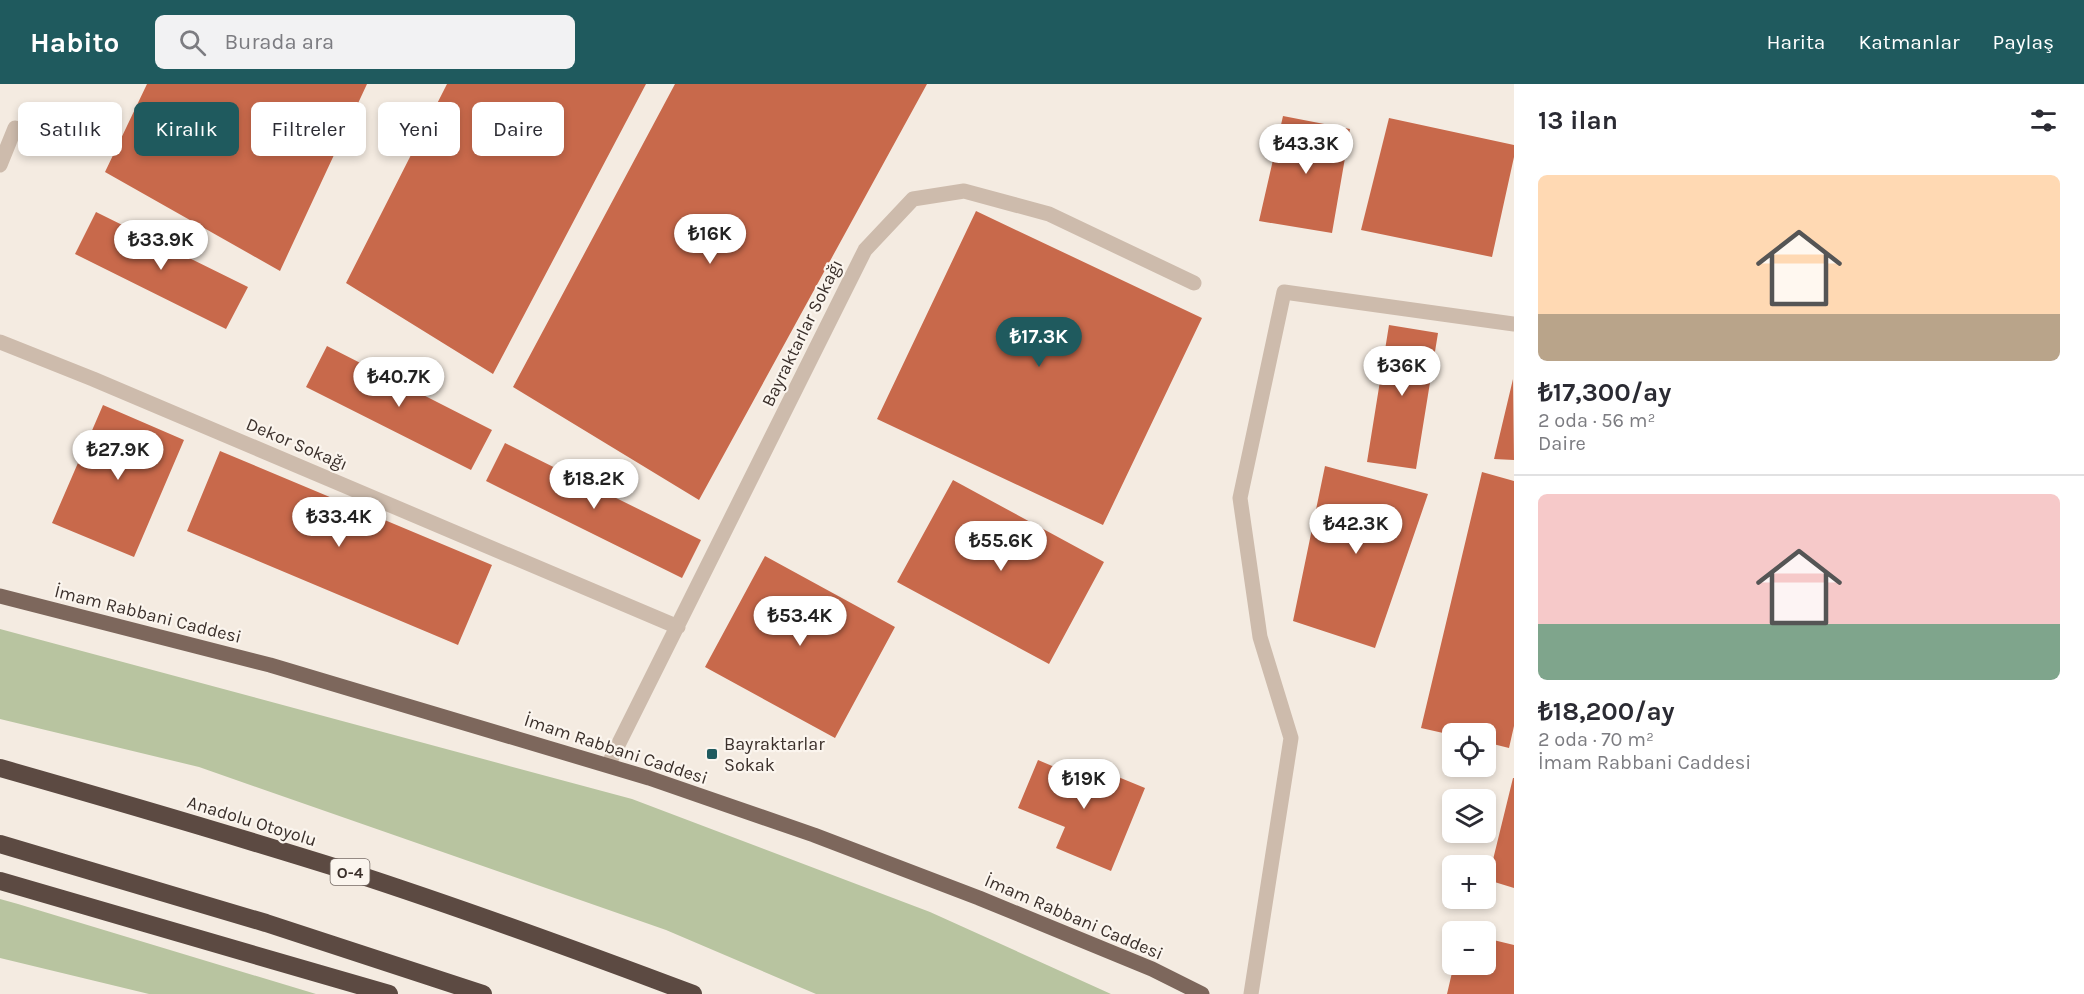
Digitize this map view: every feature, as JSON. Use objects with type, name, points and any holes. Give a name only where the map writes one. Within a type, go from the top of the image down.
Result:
[{"type":"highway","name":"Anadolu Otoyolu","points":[[0,768],[107,798],[349,872],[586,954],[693,994]]},
{"type":"highway","points":[[0,844],[266,923],[483,994]]},
{"type":"highway","points":[[0,881],[389,994]]},
{"type":"main road","name":"İmam Rabbani Caddesi","points":[[0,596],[270,665],[608,765],[814,835],[979,898],[1152,969],[1202,994]]},
{"type":"main road","points":[[1152,969],[1191,994]]},
{"type":"lane","points":[[0,165],[15,128]]},
{"type":"lane","name":"Bayraktarlar Sokağı","points":[[608,765],[865,250],[913,199],[964,191],[1048,214],[1194,283]]},
{"type":"lane","points":[[1251,994],[1291,738],[1260,637],[1240,498],[1284,292],[1514,324]]},
{"type":"lane","name":"Dekor Sokağı","points":[[0,342],[93,379],[678,627]]},
{"type":"green space","points":[[0,629],[632,799],[930,912],[1111,994],[816,994],[666,930],[199,767],[0,719]]},
{"type":"green space","points":[[0,899],[316,994],[149,994],[0,958]]},
{"type":"building","points":[[147,84],[367,84],[359,102],[251,102],[251,156],[334,156],[280,271],[105,172],[113,156],[122,156],[122,136],[134,111],[134,156],[239,156],[239,102],[138,102]]},
{"type":"building","points":[[447,84],[646,84],[493,374],[346,283],[410,156],[460,156],[460,102],[438,102]]},
{"type":"building","points":[[675,84],[927,84],[699,500],[513,387]]},
{"type":"building","points":[[1283,116],[1350,129],[1332,233],[1259,221]]},
{"type":"building","points":[[1389,118],[1514,145],[1514,157],[1492,257],[1361,230]]},
{"type":"building","points":[[976,211],[1202,318],[1103,525],[877,419]]},
{"type":"building","points":[[96,212],[248,287],[226,329],[75,254]]},
{"type":"building","points":[[1389,325],[1438,333],[1416,469],[1367,462]]},
{"type":"building","points":[[327,346],[492,430],[471,470],[306,387]]},
{"type":"building","points":[[1513,379],[1514,460],[1494,459]]},
{"type":"building","points":[[103,405],[184,440],[134,557],[52,523]]},
{"type":"building","points":[[505,443],[701,540],[682,578],[486,481]]},
{"type":"building","points":[[220,451],[492,565],[458,645],[187,531]]},
{"type":"building","points":[[1325,466],[1428,494],[1375,648],[1293,621]]},
{"type":"building","points":[[1482,472],[1514,481],[1514,726],[1509,748],[1496,745],[1496,723],[1442,723],[1442,733],[1421,728]]},
{"type":"building","points":[[953,480],[1104,562],[1049,664],[897,582]]},
{"type":"building","points":[[765,556],[895,627],[835,738],[705,667]]},
{"type":"building","points":[[1038,760],[1083,779],[1089,765],[1145,788],[1111,871],[1056,848],[1065,827],[1018,808]]},
{"type":"building","points":[[1514,778],[1514,888],[1496,882],[1496,855],[1494,855]]},
{"type":"building","points":[[1496,941],[1514,945],[1514,994],[1447,994],[1451,975],[1496,975]]},
{"type":"place","name":"Bayraktarlar Sokak","points":[[712,754]]}]
